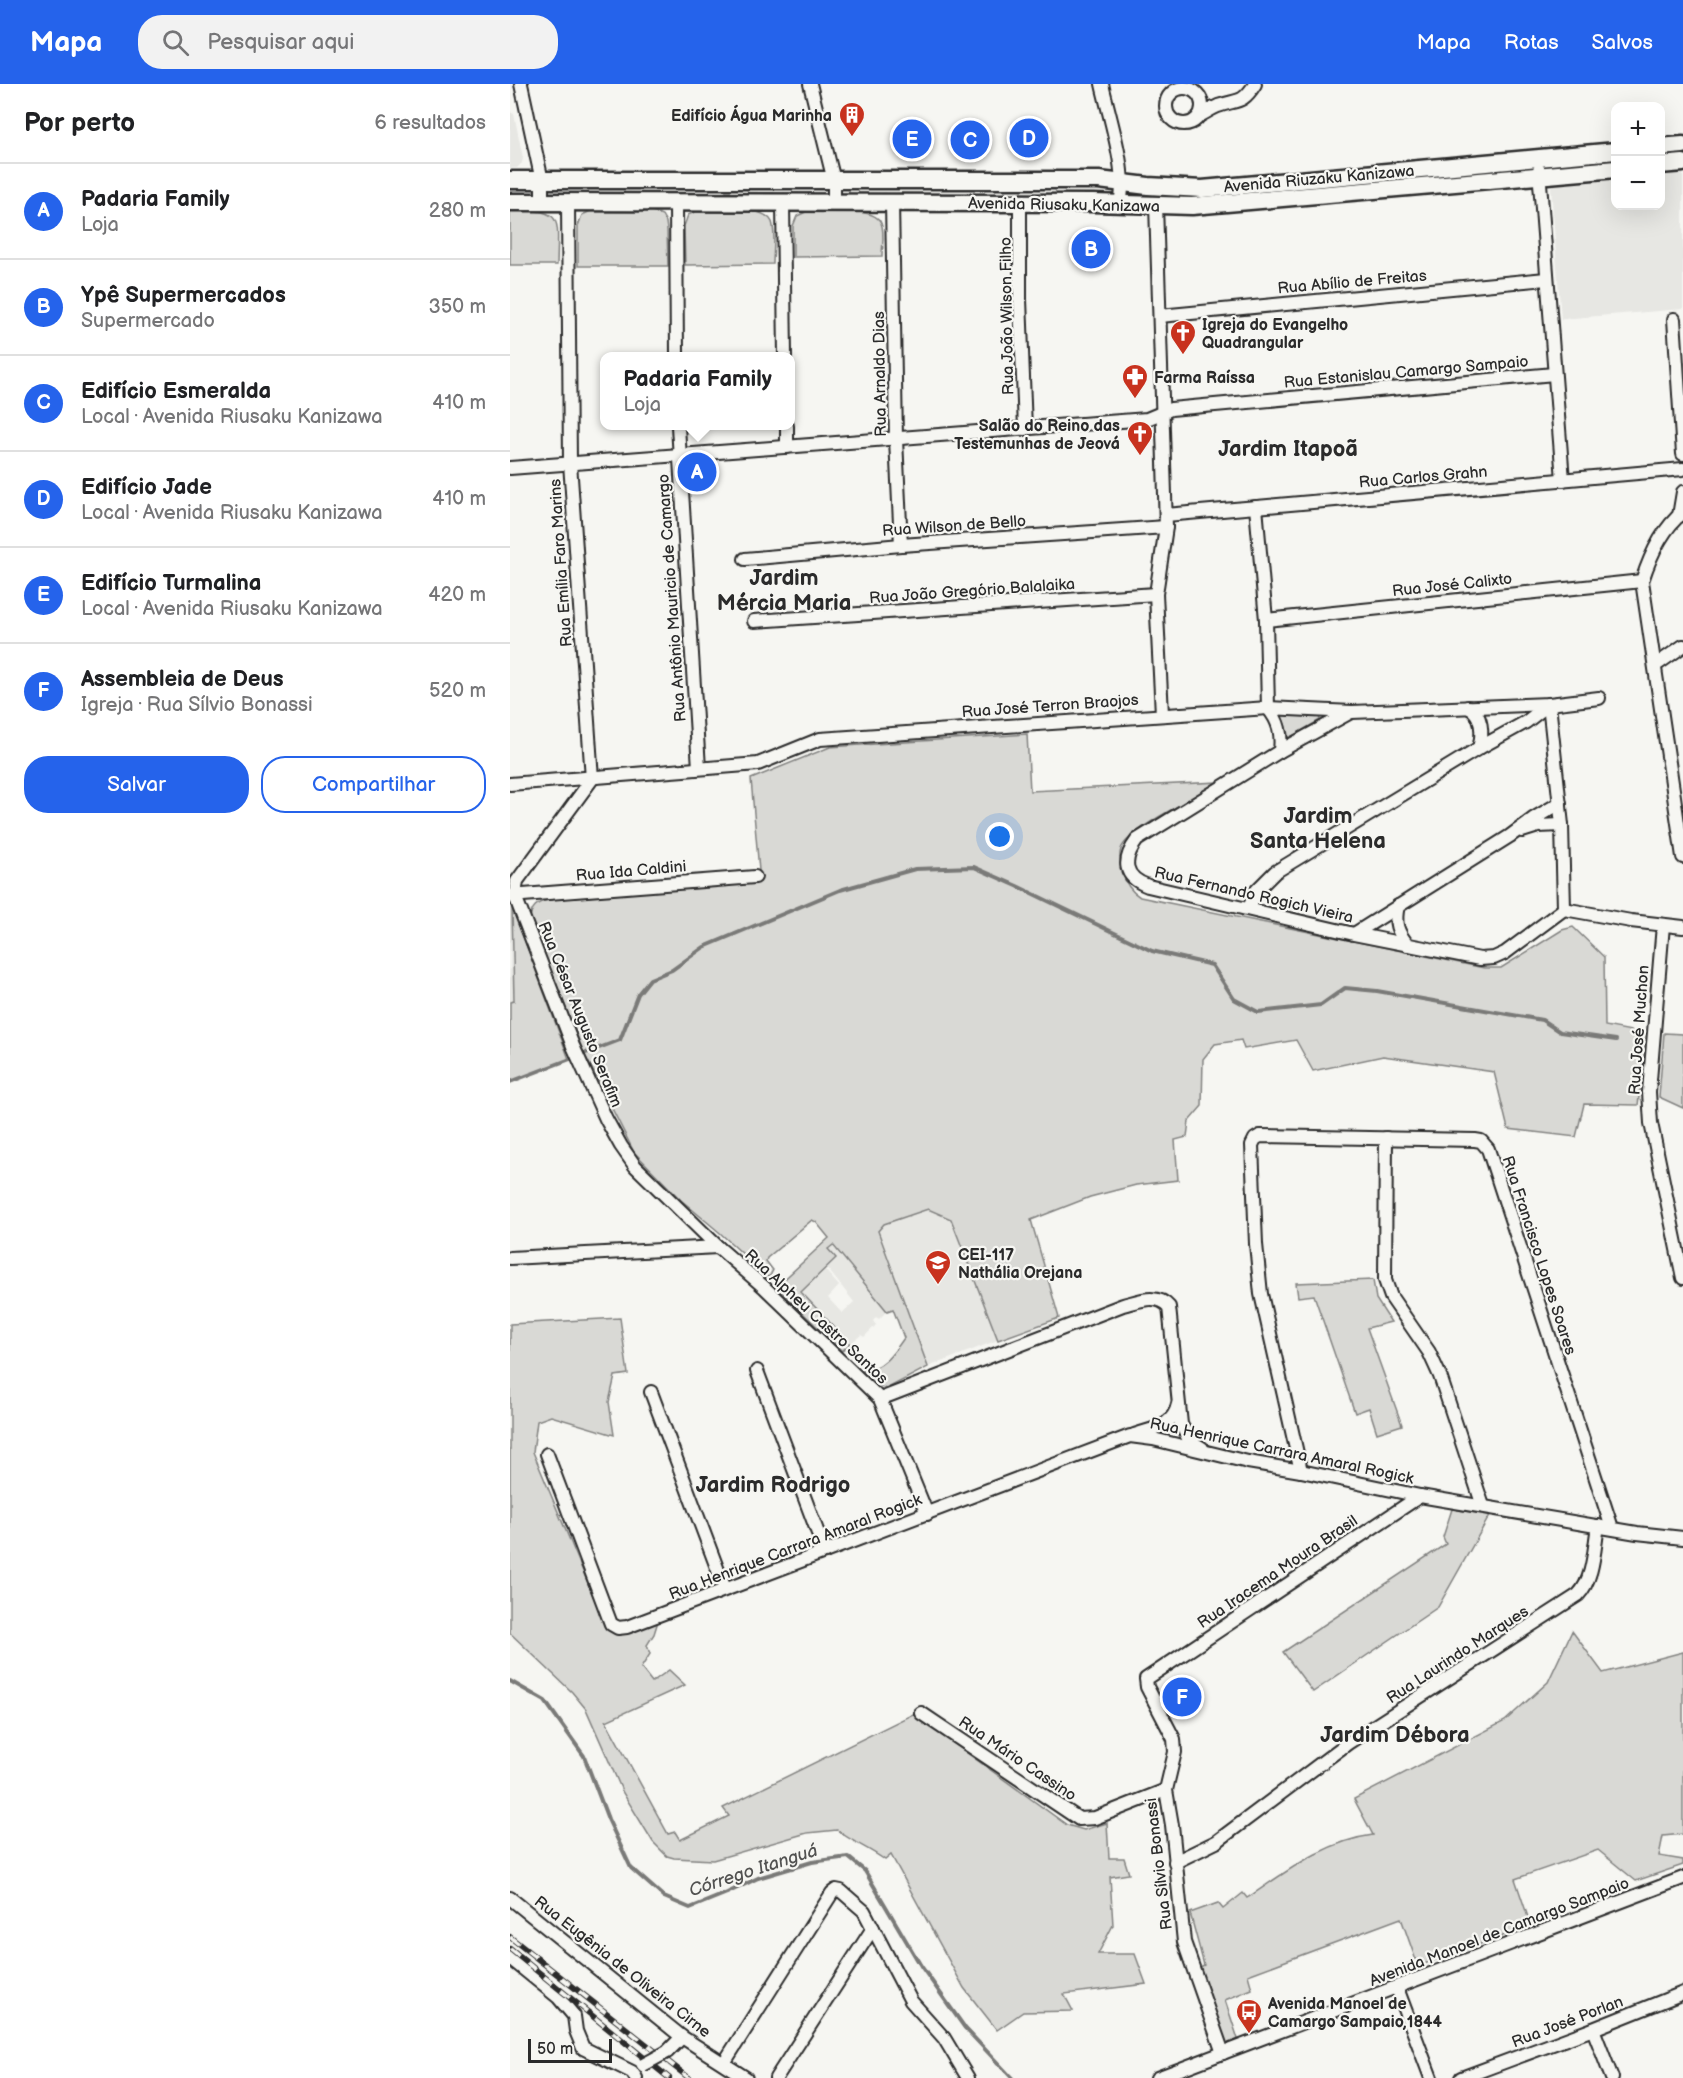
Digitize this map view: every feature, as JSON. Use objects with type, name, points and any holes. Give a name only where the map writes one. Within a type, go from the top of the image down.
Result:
[{"type":"street","points":[[520,84],[542,181],[542,202]]},
{"type":"street","points":[[810,84],[834,181],[834,202]]},
{"type":"street","points":[[1102,84],[1122,182],[1123,192],[1120,203]]},
{"type":"street","points":[[1218,106],[1201,98],[1192,89],[1180,87],[1170,93],[1165,104],[1168,116],[1178,123],[1190,123],[1218,106],[1236,103],[1250,93],[1255,84]]},
{"type":"street","points":[[1199,116],[1202,110],[1201,98]]},
{"type":"street","points":[[1665,147],[1683,145]]},
{"type":"street","name":"Avenida Riuzaku Kanizawa","points":[[1122,182],[1203,189],[1611,151]]},
{"type":"street","points":[[1538,158],[1563,480]]},
{"type":"street","points":[[1099,180],[1112,173],[1118,161]]},
{"type":"street","points":[[1665,165],[1683,163]]},
{"type":"street","name":"Avenida Riusaku Kanizawa","points":[[510,202],[1020,202],[1204,205],[1611,169]]},
{"type":"street","name":"Avenida Riusaku Kanizawa","points":[[510,180],[1099,180],[1122,182]]},
{"type":"street","points":[[1162,714],[1156,594],[1166,521],[1157,238],[1163,205],[1171,195],[1164,187]]},
{"type":"street","name":"Rua Emília Faro Marins","points":[[568,202],[570,463],[592,779]]},
{"type":"street","points":[[676,202],[677,352]]},
{"type":"street","points":[[783,202],[785,352]]},
{"type":"street","name":"Rua Arnaldo Dias","points":[[892,202],[896,439],[901,546]]},
{"type":"street","name":"Rua João Wilson Filho","points":[[1020,202],[1020,299],[1025,429]]},
{"type":"street","name":"Rua Abílio de Freitas","points":[[1160,316],[1546,279]]},
{"type":"street","points":[[1674,319],[1683,454]]},
{"type":"street","name":"Rua Estanislau Camargo Sampaio","points":[[510,468],[1147,419],[1171,409],[1554,374]]},
{"type":"street","name":"Rua Antônio Mauricio de Camargo","points":[[678,430],[699,768]]},
{"type":"street","points":[[787,430],[787,447]]},
{"type":"street","name":"Rua Carlos Grahn","points":[[1166,521],[1256,507],[1683,469]]},
{"type":"street","points":[[1683,492],[1681,514],[1658,542],[1642,581],[1683,857]]},
{"type":"street","points":[[1256,507],[1266,620],[1268,708],[1275,716],[1279,726],[1280,751]]},
{"type":"street","name":"Rua Wilson de Bello","points":[[745,559],[1166,521]]},
{"type":"street","name":"Rua José Calixto","points":[[1266,620],[1642,581]]},
{"type":"street","name":"Rua João Gregório Balalaika","points":[[754,621],[1156,594]]},
{"type":"street","points":[[1656,665],[1683,646]]},
{"type":"street","name":"Rua José Terron Braojos","points":[[510,784],[759,764],[820,739],[1268,708],[1352,712],[1549,704],[1599,698]]},
{"type":"street","points":[[1249,908],[1257,890],[1275,872],[1526,722],[1549,704]]},
{"type":"street","points":[[1549,704],[1562,825],[1564,909],[1683,927]]},
{"type":"street","points":[[1468,707],[1473,709],[1479,719],[1481,737],[1479,748]]},
{"type":"street","name":"Rua Fernando Rogich Vieira","points":[[1352,712],[1280,751],[1137,840],[1129,850],[1127,858],[1131,876],[1148,886],[1354,934],[1480,958],[1494,958],[1505,952],[1564,909]]},
{"type":"street","points":[[1526,722],[1536,722],[1551,729]]},
{"type":"street","points":[[512,896],[517,881],[592,779]]},
{"type":"street","points":[[1354,934],[1560,803]]},
{"type":"street","points":[[1510,836],[1533,827],[1562,825]]},
{"type":"street","name":"Rua Ida Caldini","points":[[512,896],[756,877]]},
{"type":"street","name":"Rua César Augusto Serafim","points":[[512,896],[573,1046],[621,1146],[635,1166],[718,1247]]},
{"type":"street","points":[[1398,906],[1395,923],[1408,945]]},
{"type":"street","name":"Rua José Muchon","points":[[1663,925],[1649,1092],[1651,1123],[1683,1278]]},
{"type":"street","name":"Rua Francisco Lopes Soares","points":[[1301,1471],[1261,1294],[1256,1244],[1252,1145],[1255,1139],[1260,1137],[1386,1138],[1481,1141],[1488,1149],[1612,1528]]},
{"type":"street","points":[[1386,1138],[1385,1280],[1391,1297],[1429,1352],[1440,1376],[1483,1506]]},
{"type":"street","points":[[510,1258],[718,1247]]},
{"type":"street","name":"Rua Alpheu Castro Santos","points":[[718,1247],[764,1287],[880,1399],[1123,1305],[1153,1298],[1164,1301],[1169,1307],[1178,1401],[1185,1433],[1198,1446],[1210,1452]]},
{"type":"street","points":[[757,1371],[825,1552]]},
{"type":"street","points":[[651,1392],[725,1589]]},
{"type":"street","points":[[880,1399],[927,1514]]},
{"type":"street","points":[[1130,1436],[1168,1422],[1175,1415],[1178,1401]]},
{"type":"street","name":"Rua Henrique Carrara Amaral Rogick","points":[[547,1454],[611,1624],[618,1628],[627,1627],[1130,1436],[1420,1496],[1683,1538]]},
{"type":"street","name":"Rua Iracema Moura Brasil","points":[[1151,1674],[1420,1496]]},
{"type":"street","name":"Rua Laurindo Marques","points":[[1175,1862],[1216,1842],[1348,1743],[1578,1595],[1586,1587],[1589,1578],[1598,1526]]},
{"type":"street","name":"Rua Sílvio Bonassi","points":[[1151,1674],[1146,1679],[1147,1687],[1174,1739],[1175,1752],[1166,1790],[1184,1942],[1223,2053]]},
{"type":"street","name":"Rua Mário Cassino","points":[[921,1713],[1079,1819],[1095,1818],[1166,1790]]},
{"type":"street","name":"Avenida Manoel de Camargo Sampaio","points":[[1157,2078],[1683,1878]]},
{"type":"street","points":[[724,2063],[836,1890],[855,1901],[864,1911],[911,2001],[944,2038],[968,2078]]},
{"type":"street","name":"Rua Eugênia de Oliveira Cirne","points":[[510,1898],[682,2037],[746,2078]]},
{"type":"street","points":[[776,2078],[873,1928]]},
{"type":"street","points":[[510,1958],[558,1997],[574,2016],[576,2031],[583,2048],[634,2075],[643,2065],[668,2052],[682,2037]]},
{"type":"street","points":[[1397,1988],[1431,2078]]},
{"type":"street","name":"Rua José Porlan","points":[[1461,2078],[1683,1993]]},
{"type":"street","points":[[1593,2029],[1612,2078]]},
{"type":"shaded area","points":[[510,112],[514,114],[523,158],[517,168],[510,168]]},
{"type":"shaded area","points":[[1683,173],[1683,309],[1561,319],[1551,187],[1556,182],[1611,178],[1611,210],[1665,210],[1665,175]]},
{"type":"shaded area","points":[[510,210],[540,212],[549,214],[554,219],[558,235],[557,265],[510,265]]},
{"type":"shaded area","points":[[738,210],[760,213],[767,217],[772,222],[774,232],[773,264],[685,265],[684,226],[688,215],[697,211]]},
{"type":"shaded area","points":[[591,211],[652,211],[662,215],[667,230],[668,266],[578,266],[578,226],[582,215]]},
{"type":"shaded area","points":[[806,212],[859,212],[877,218],[883,231],[882,256],[793,257],[793,226],[797,216]]},
{"type":"shaded area","points":[[1282,714],[1319,716],[1320,720],[1289,738]]},
{"type":"shaded area","points":[[1027,734],[1030,791],[1221,782],[1151,822],[1127,841],[1121,849],[1121,869],[1128,886],[1140,897],[1484,968],[1501,968],[1562,930],[1573,927],[1604,957],[1605,1026],[1647,1034],[1638,1105],[1584,1104],[1576,1137],[1508,1129],[1494,1072],[1383,1056],[1313,1071],[1296,1040],[1244,1049],[1241,1040],[1215,1044],[1203,1059],[1202,1106],[1189,1121],[1187,1137],[1175,1140],[1178,1180],[1136,1185],[1090,1197],[1031,1220],[1059,1318],[998,1340],[951,1219],[928,1209],[884,1224],[878,1231],[928,1367],[886,1389],[876,1385],[862,1371],[881,1364],[904,1338],[893,1309],[887,1311],[833,1245],[828,1249],[836,1258],[801,1292],[850,1344],[842,1351],[776,1287],[829,1238],[816,1222],[812,1220],[767,1258],[766,1261],[773,1270],[768,1277],[681,1200],[634,1152],[584,1053],[530,918],[535,906],[548,900],[760,882],[751,779],[830,747]]},
{"type":"shaded area","points":[[512,907],[514,1001],[510,1002],[510,908]]},
{"type":"shaded area","points":[[512,907],[569,1059],[510,1082],[510,1002],[514,1001]]},
{"type":"shaded area","points":[[1664,1033],[1683,1034],[1683,1108],[1659,1097]]},
{"type":"shaded area","name":"CEI-117 Nathália Orejana","points":[[928,1209],[951,1219],[998,1340],[928,1367],[878,1231],[884,1224]]},
{"type":"shaded area","points":[[832,1245],[887,1311],[879,1319],[876,1317],[873,1321],[876,1325],[864,1337],[861,1335],[850,1344],[801,1292],[825,1270],[839,1286],[828,1298],[842,1313],[854,1302],[827,1268],[836,1258],[828,1249]]},
{"type":"shaded area","points":[[1373,1280],[1376,1299],[1391,1322],[1367,1328],[1402,1425],[1377,1433],[1369,1408],[1355,1413],[1314,1295],[1298,1297],[1296,1283]]},
{"type":"shaded area","points":[[620,1318],[628,1374],[615,1376],[609,1402],[614,1435],[551,1416],[537,1421],[533,1452],[607,1629],[620,1633],[659,1618],[654,1634],[647,1645],[650,1654],[641,1668],[652,1682],[669,1670],[685,1685],[606,1721],[668,1834],[675,1832],[680,1840],[729,1816],[723,1808],[913,1714],[1067,1825],[1084,1830],[1107,1823],[1109,1858],[1124,1858],[1129,1874],[1110,1877],[1113,1925],[1098,1954],[1135,1954],[1146,1984],[1064,1994],[1073,2011],[1023,2012],[997,2030],[964,1988],[891,1855],[885,1860],[837,1830],[807,1833],[713,1860],[667,1856],[653,1842],[623,1793],[586,1709],[572,1692],[510,1633],[510,1324]]},
{"type":"shaded area","points":[[1452,1509],[1490,1515],[1438,1607],[1313,1692],[1283,1652],[1446,1544],[1443,1537]]},
{"type":"shaded area","points":[[1572,1631],[1603,1673],[1683,1652],[1683,1834],[1663,1836],[1659,1856],[1683,1860],[1683,1865],[1636,1881],[1598,1850],[1515,1879],[1531,1926],[1418,1966],[1401,1918],[1248,1975],[1252,1989],[1225,2000],[1239,2042],[1227,2047],[1200,1967],[1204,1965],[1190,1913],[1218,1903],[1223,1909],[1243,1893],[1247,1898],[1291,1868],[1322,1851],[1355,1838],[1373,1835],[1354,1799],[1505,1721],[1548,1682]]},
{"type":"waterway","points":[[510,1082],[620,1040],[638,994],[650,979],[672,970],[704,947],[840,890],[915,869],[974,867],[1152,951],[1212,965],[1234,999],[1258,1012],[1321,1005],[1345,988],[1377,991],[1542,1020],[1560,1032],[1616,1040]]},
{"type":"waterway","name":"Córrego Itanguá","points":[[510,1681],[545,1701],[584,1756],[608,1819],[631,1868],[664,1897],[690,1908],[758,1878],[812,1862],[848,1857],[865,1871],[921,1966],[965,2028],[1012,2078]]},
{"type":"railway","points":[[510,1937],[689,2078]]},
{"type":"railway","points":[[510,1949],[669,2078]]},
{"type":"place","name":"Edifício Água Marinha","points":[[852,138]]},
{"type":"place","name":"Edifício Jade","points":[[1029,138]]},
{"type":"place","name":"Edifício Turmalina","points":[[912,139]]},
{"type":"place","name":"Edifício Esmeralda","points":[[970,140]]},
{"type":"place","name":"Ypê Supermercados","points":[[1091,249]]},
{"type":"place","name":"Igreja do Evangelho Quadrangular","points":[[1183,356]]},
{"type":"place","name":"Farma Raíssa","points":[[1135,400]]},
{"type":"place","name":"Salão do Reino das Testemunhas de Jeová","points":[[1140,457]]},
{"type":"place","name":"Padaria Family","points":[[697,472]]},
{"type":"place","name":"CEI-117 Nathália Orejana","points":[[938,1286]]},
{"type":"place","name":"Assembleia de Deus","points":[[1182,1697]]},
{"type":"place","name":"Avenida Manoel de Camargo Sampaio,1844","points":[[1249,2035]]},
{"type":"district","name":"Jardim Itapoã","points":[[1288,448]]},
{"type":"district","name":"Jardim Mércia Maria","points":[[784,590]]},
{"type":"district","name":"Jardim Santa Helena","points":[[1318,828]]},
{"type":"district","name":"Jardim Rodrigo","points":[[773,1484]]},
{"type":"district","name":"Jardim Débora","points":[[1395,1734]]}]
